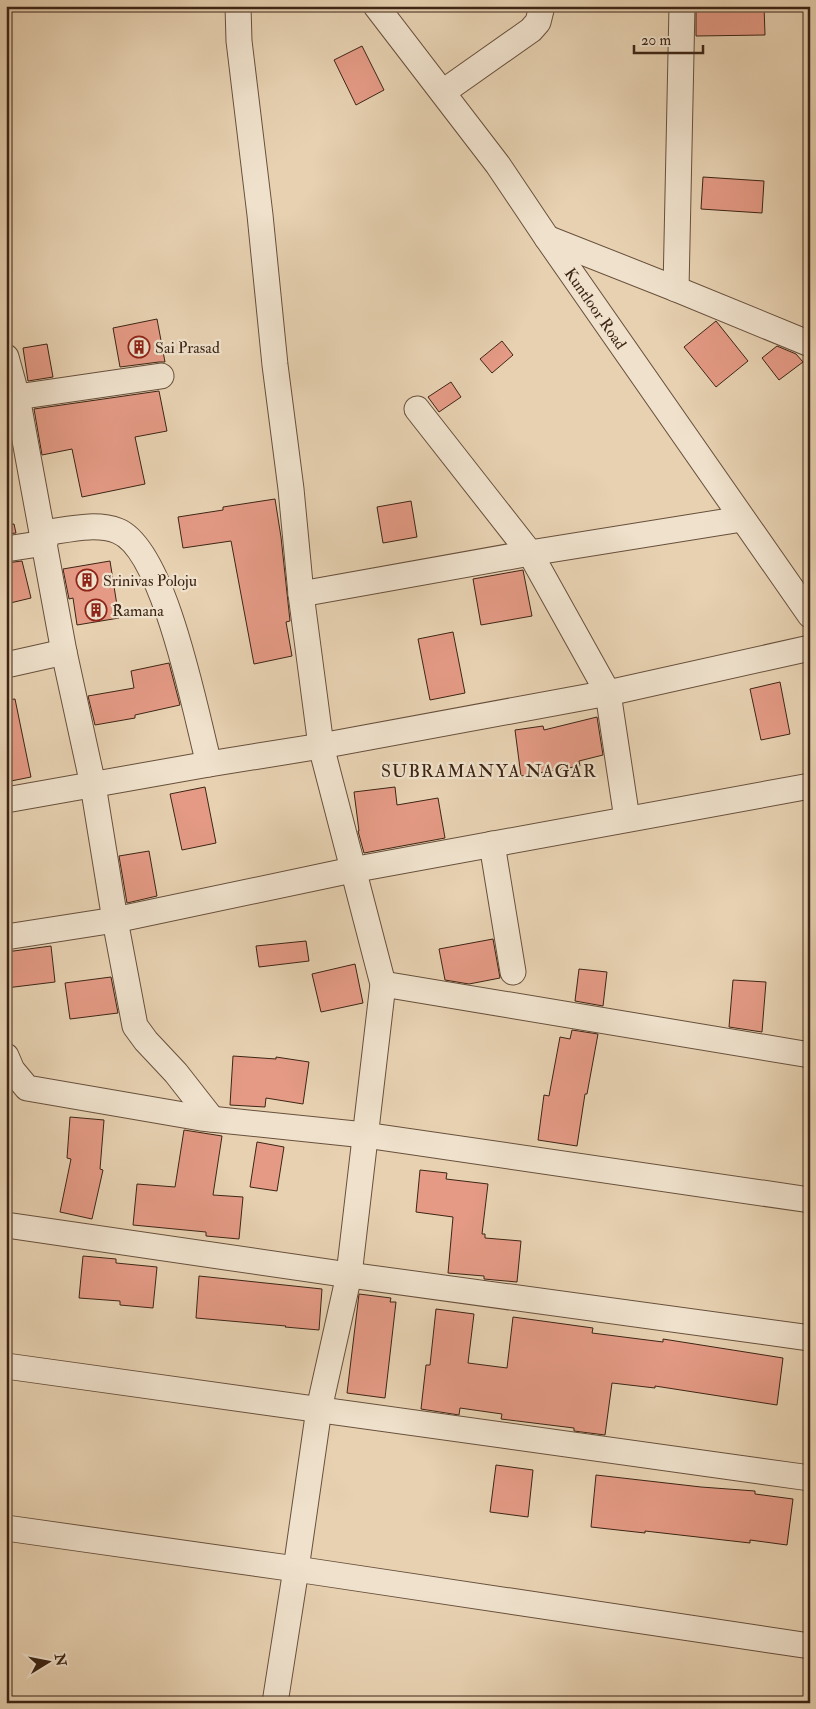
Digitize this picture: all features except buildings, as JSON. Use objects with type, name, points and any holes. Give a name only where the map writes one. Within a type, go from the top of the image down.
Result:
[{"type":"street","points":[[238,6],[239,42],[260,216],[275,365],[292,489],[301,594],[321,746],[383,984],[349,1275],[319,1410],[275,1703]]},
{"type":"street","name":"Kuntloor Road","points":[[376,6],[498,165],[810,615]]},
{"type":"street","points":[[443,92],[531,30],[538,22],[542,6]]},
{"type":"street","points":[[676,289],[682,6]]},
{"type":"street","points":[[547,238],[810,344]]},
{"type":"street","points":[[6,357],[17,397],[64,652],[93,785],[115,920],[135,1026],[146,1041],[176,1073],[212,1119]]},
{"type":"street","points":[[17,397],[161,376]]},
{"type":"street","points":[[417,409],[530,553],[608,693],[627,819]]},
{"type":"street","points":[[301,594],[530,553],[742,519]]},
{"type":"street","points":[[6,549],[44,538],[100,527],[120,532],[135,545],[151,569],[172,619],[209,764]]},
{"type":"street","points":[[6,800],[321,746],[608,693],[810,648]]},
{"type":"street","points":[[6,665],[64,652]]},
{"type":"street","points":[[6,937],[115,920],[353,870],[810,786]]},
{"type":"street","points":[[492,844],[514,972]]},
{"type":"street","points":[[383,984],[810,1055]]},
{"type":"street","points":[[6,1056],[12,1070],[26,1088],[212,1119],[365,1135],[810,1200]]},
{"type":"street","points":[[6,1225],[349,1275],[810,1338]]},
{"type":"street","points":[[6,1366],[810,1478]]},
{"type":"street","points":[[6,1528],[296,1569],[810,1646]]},
{"type":"place","name":"Sai Prasad","points":[[139,347]]},
{"type":"place","name":"Srinivas Poloju","points":[[87,580]]},
{"type":"place","name":"Ramana","points":[[96,610]]},
{"type":"district","name":"SUBRAMANYA NAGAR","points":[[489,771]]}]
